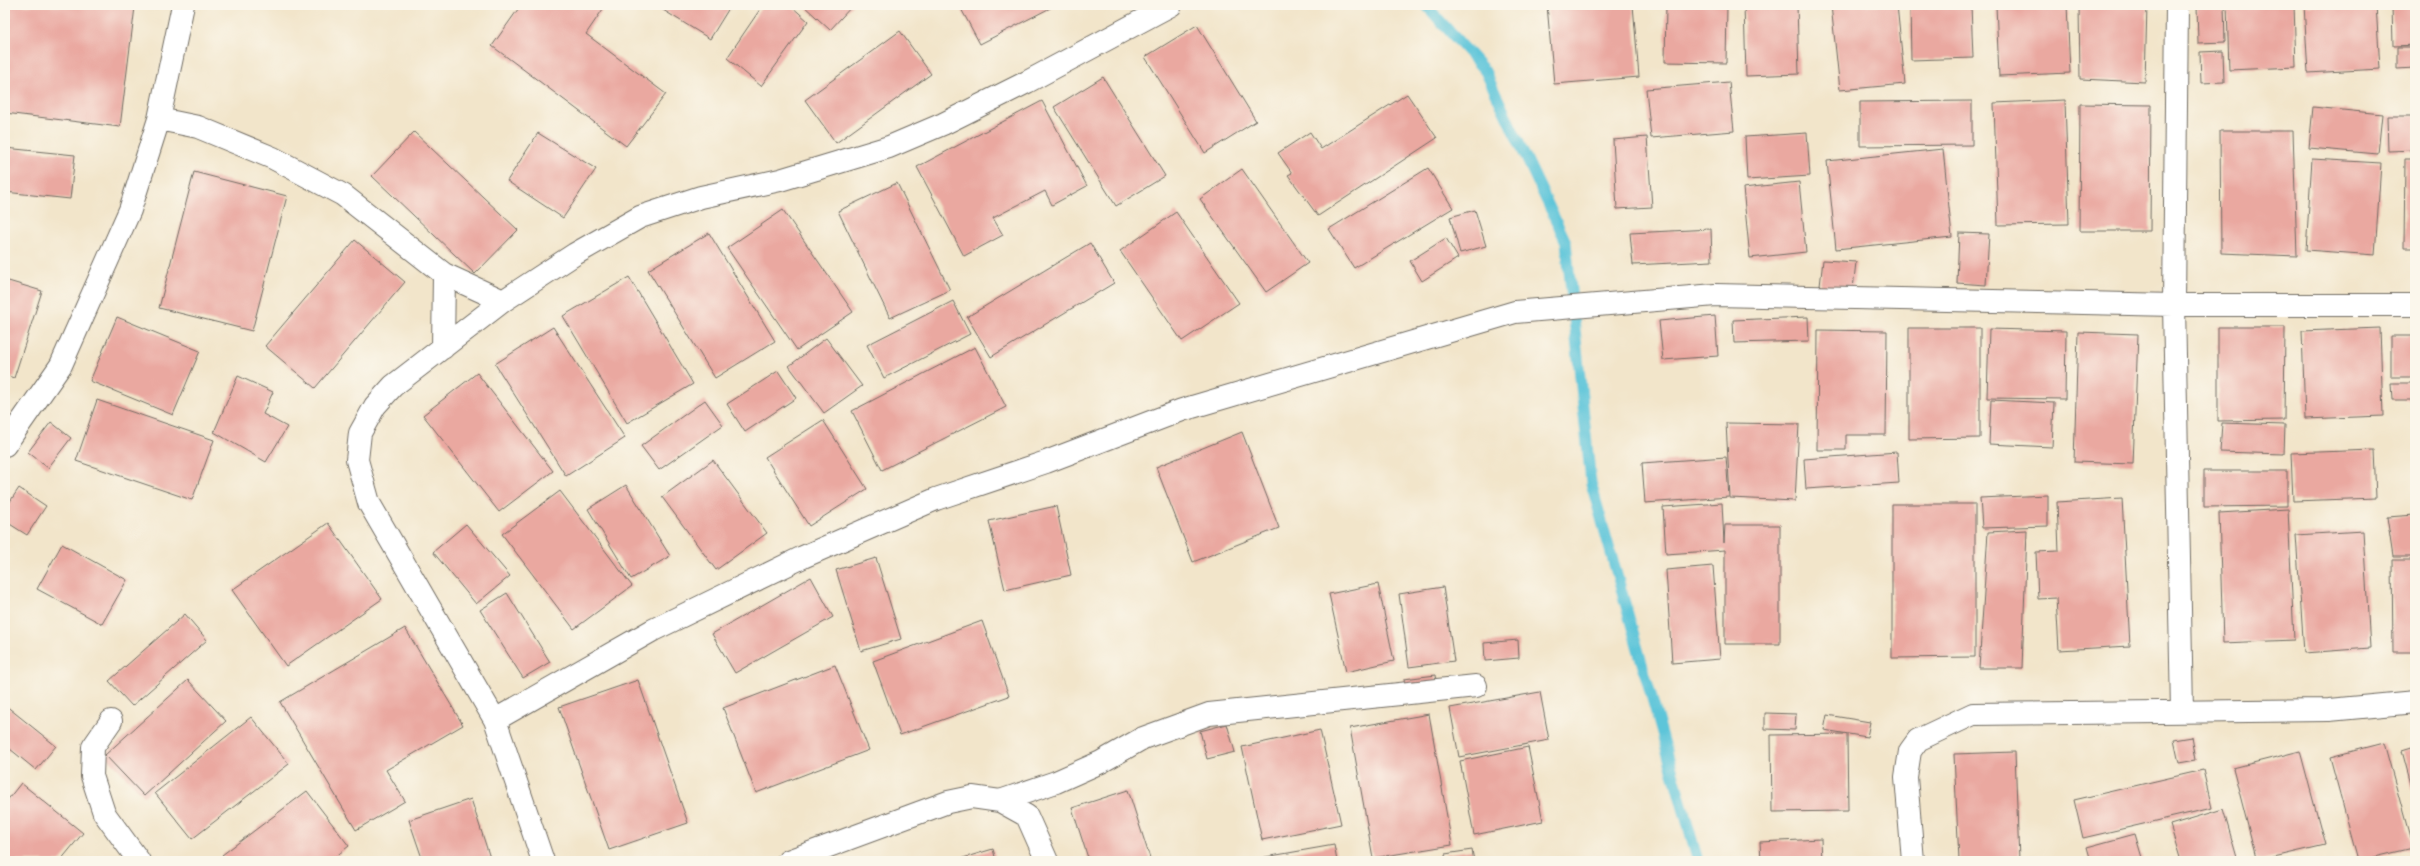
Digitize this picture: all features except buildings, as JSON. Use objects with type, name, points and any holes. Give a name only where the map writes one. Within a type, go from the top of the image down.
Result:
[{"type":"street","points":[[6,442],[61,365],[130,210],[159,119],[183,5]]},
{"type":"street","points":[[543,861],[495,720],[369,503],[357,460],[360,433],[375,406],[393,386],[503,301],[575,254],[640,217],[700,197],[780,180],[890,147],[943,124],[1027,82],[1171,5]]},
{"type":"street","points":[[2176,5],[2174,305],[2182,711]]},
{"type":"street","points":[[159,119],[198,127],[273,158],[344,195],[444,274],[503,301]]},
{"type":"street","points":[[443,348],[444,274]]},
{"type":"street","points":[[495,720],[653,630],[803,557],[936,499],[1046,462],[1182,410],[1515,312],[1715,295],[2174,305],[2415,305]]},
{"type":"street","points":[[1000,801],[1062,779],[1101,762],[1143,738],[1209,714],[1476,686]]},
{"type":"street","points":[[1913,861],[1906,777],[1910,750],[1918,740],[1973,714],[2329,710],[2415,702]]},
{"type":"street","points":[[111,720],[93,747],[92,776],[104,813],[139,861]]},
{"type":"street","points":[[788,861],[948,802],[972,797],[1000,801],[1027,816],[1046,861]]},
{"type":"waterway","points":[[1426,5],[1485,71],[1566,242],[1591,483],[1698,861]]}]
